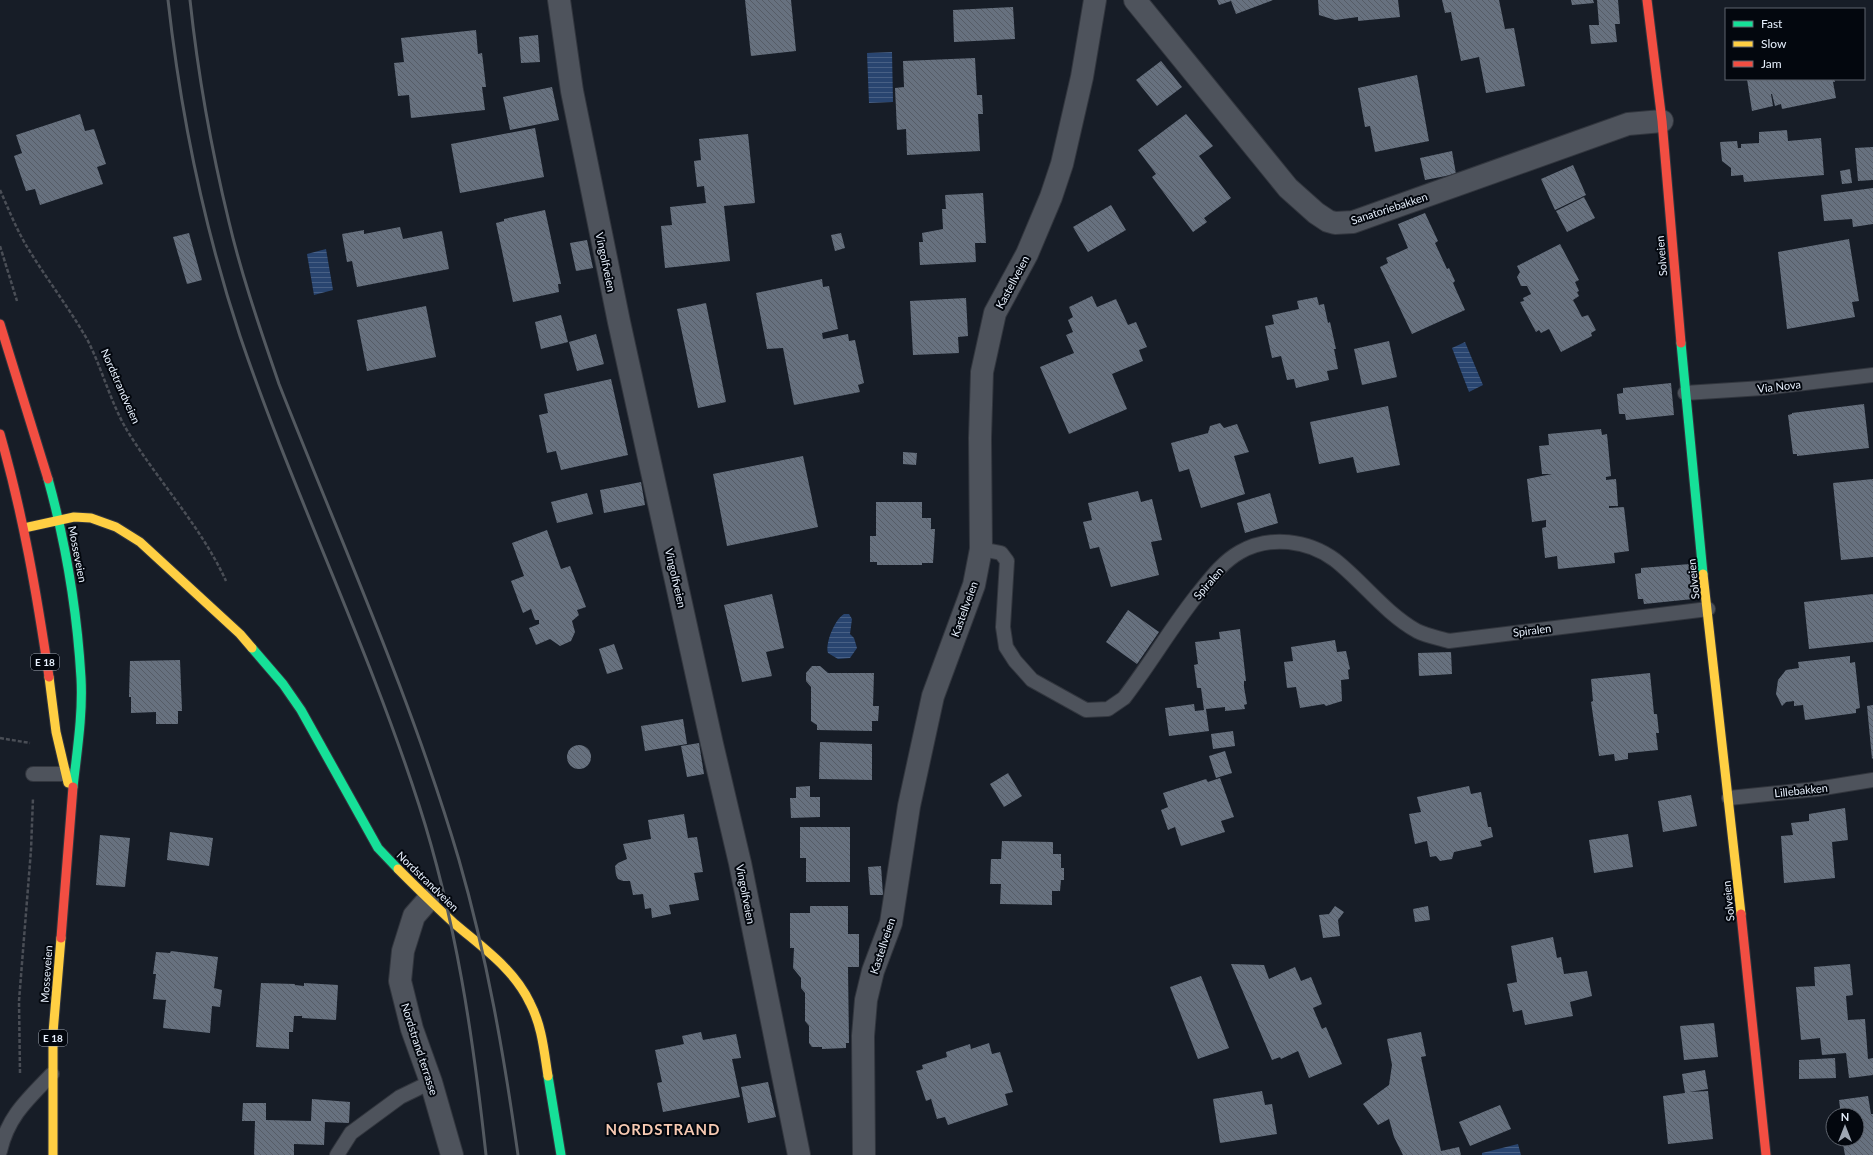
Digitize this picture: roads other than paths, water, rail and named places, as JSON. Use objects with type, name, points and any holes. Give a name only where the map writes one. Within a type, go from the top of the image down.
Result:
[{"type":"main road","name":"Solveien","points":[[1647,0],[1662,121],[1685,393],[1719,728],[1729,798],[1766,1155]]},
{"type":"main road","name":"Mosseveien","points":[[0,324],[43,461],[59,520],[72,586],[81,679],[79,733],[72,796],[53,1033],[53,1155]]},
{"type":"main road","name":"Mosseveien","points":[[0,434],[24,528],[37,593],[56,732],[72,796]]},
{"type":"main road","name":"Nordstrandveien","points":[[24,528],[74,517],[91,518],[116,527],[140,542],[240,634],[265,660],[301,710],[378,848],[428,900],[507,969],[519,982],[527,995],[534,1008],[540,1028],[561,1155]]},
{"type":"street","name":"Vingolfveien","points":[[559,0],[572,91],[619,322],[712,744],[740,862],[799,1155]]},
{"type":"street","name":"Kastellveien","points":[[864,1155],[863,1036],[866,1000],[873,971],[891,922],[909,806],[933,696],[974,585],[981,549],[980,438],[982,372],[995,313],[1027,254],[1051,197],[1062,164],[1082,77],[1096,0]]},
{"type":"street","name":"Sanatoriebakken","points":[[1135,0],[1288,188],[1316,213],[1335,223],[1353,222],[1628,124],[1662,121]]},
{"type":"street","name":"Nordstrand terrasse","points":[[428,900],[414,916],[402,951],[400,982],[412,1028],[431,1082],[452,1155]]},
{"type":"lane","name":"Via Nova","points":[[1685,393],[1763,388],[1873,375]]},
{"type":"lane","name":"Spiralen","points":[[981,549],[1001,553],[1007,561],[1003,627],[1006,647],[1015,661],[1032,680],[1086,710],[1108,709],[1124,698],[1192,601],[1217,570],[1241,552],[1271,543],[1295,541],[1314,548],[1334,560],[1399,619],[1418,632],[1449,641],[1708,610]]},
{"type":"lane","points":[[33,774],[66,774]]},
{"type":"lane","name":"Lillebakken","points":[[1729,798],[1817,789],[1873,780]]},
{"type":"lane","points":[[0,1151],[6,1132],[19,1108],[52,1074]]},
{"type":"lane","points":[[337,1155],[351,1133],[400,1097],[431,1082]]},
{"type":"water","points":[[892,52],[893,102],[869,103],[867,53]]},
{"type":"water","points":[[326,249],[333,290],[314,295],[307,254]]},
{"type":"water","points":[[1465,342],[1483,385],[1469,392],[1452,348]]},
{"type":"water","points":[[844,614],[849,614],[852,619],[850,634],[854,638],[857,648],[850,658],[838,659],[828,653],[827,649],[829,638],[834,626]]},
{"type":"water","points":[[1518,1144],[1521,1155],[1482,1155],[1482,1153]]},
{"type":"railway","points":[[168,0],[173,43],[195,170],[215,253],[240,336],[284,454],[377,687],[399,746],[432,848],[462,978],[486,1155]]},
{"type":"railway","points":[[190,0],[201,84],[222,194],[234,243],[252,304],[279,384],[397,679],[440,799],[459,860],[478,933],[494,1006],[518,1155]]},
{"type":"district","name":"NORDSTRAND","points":[[663,1129]]}]
